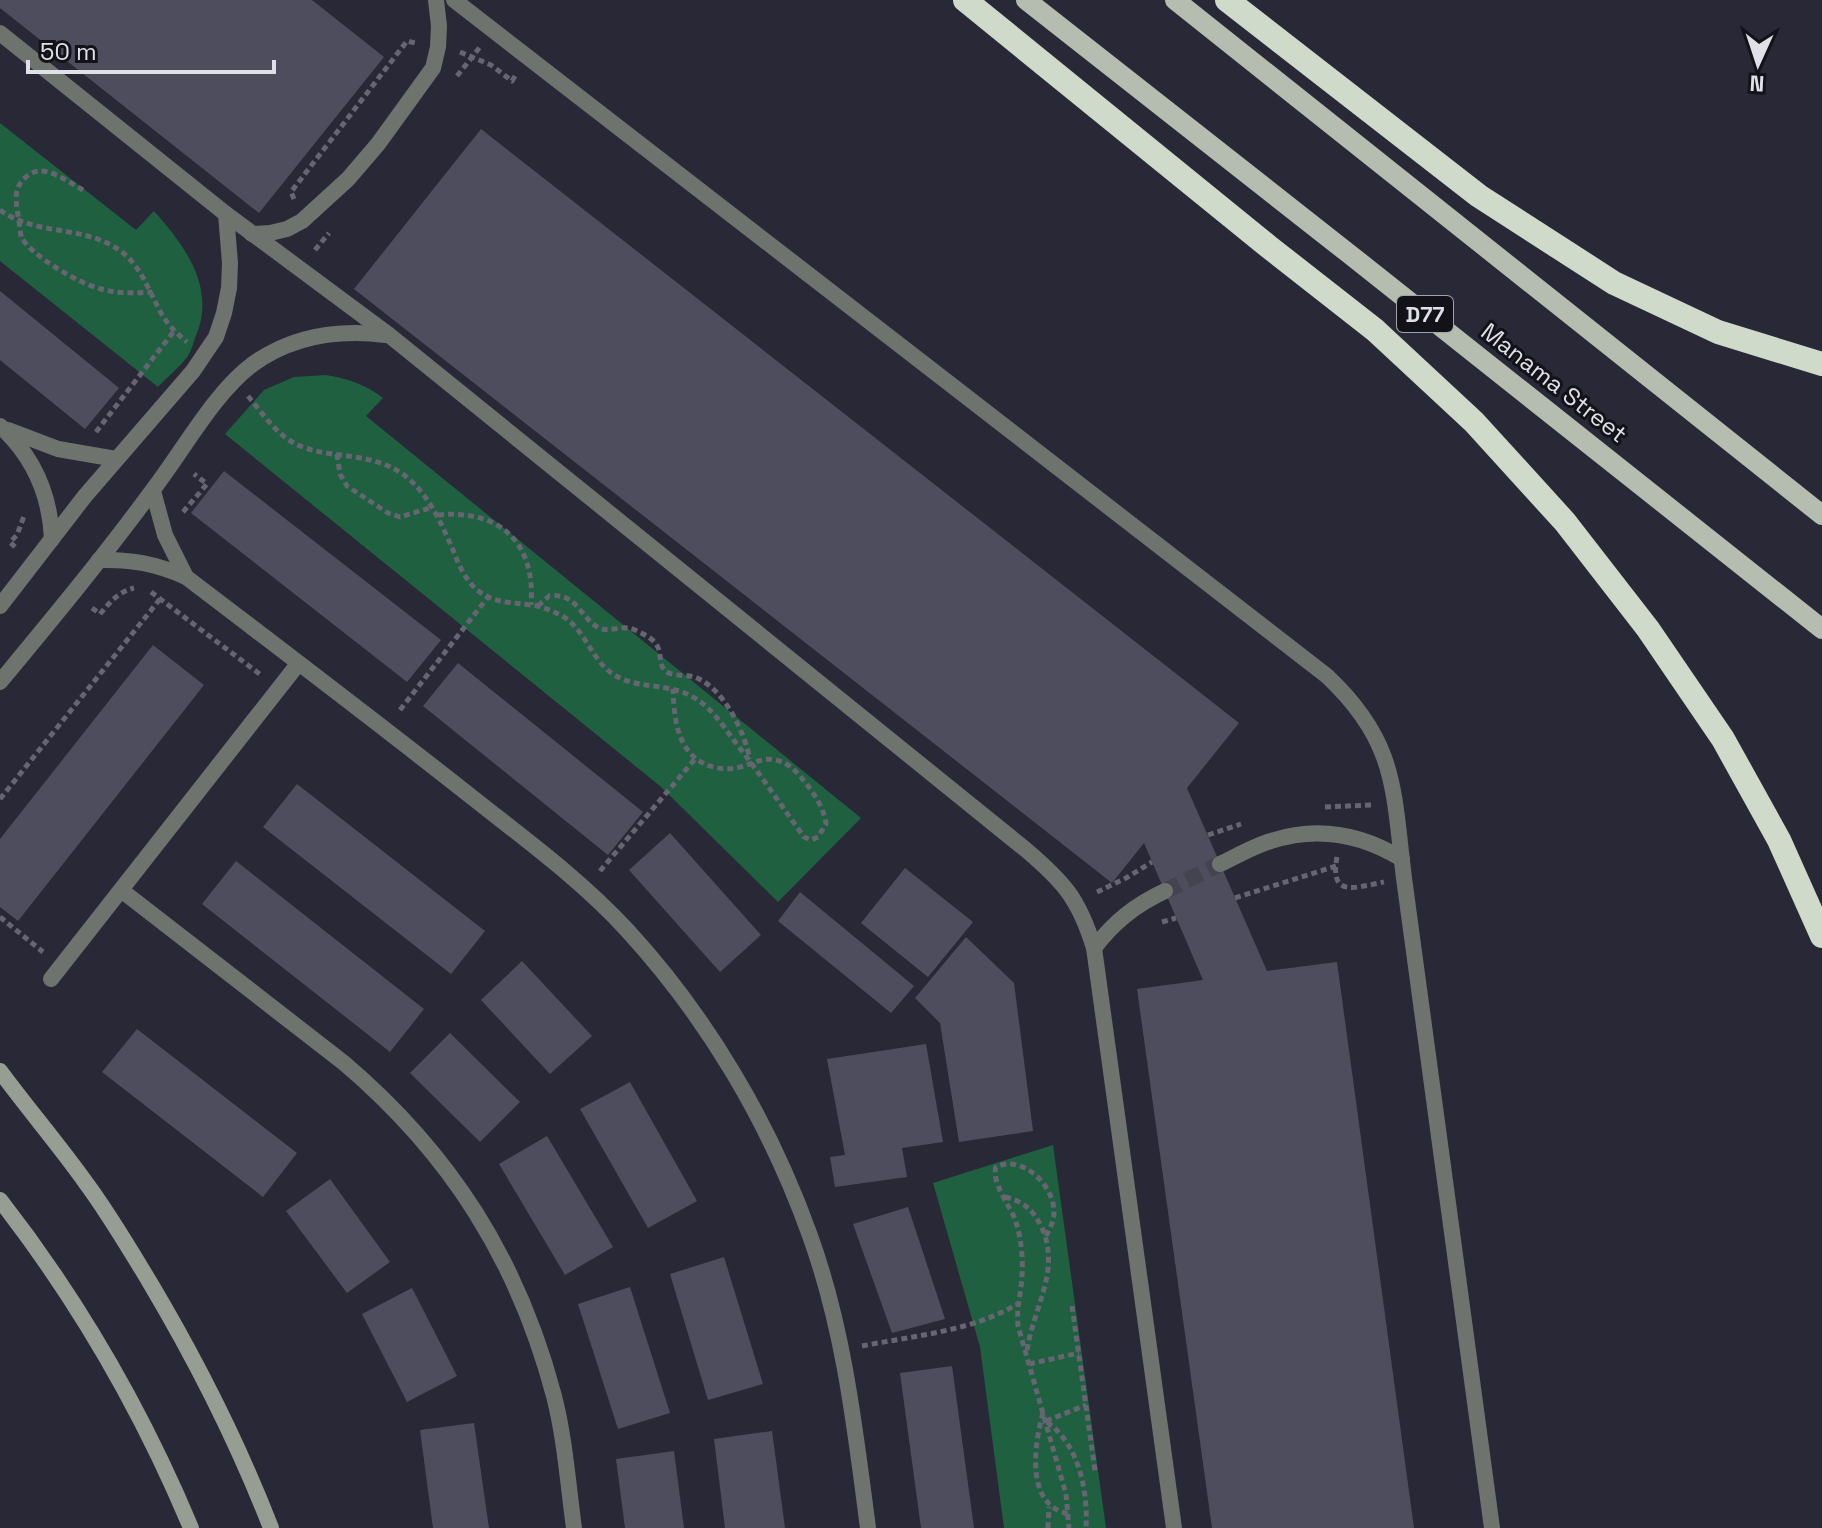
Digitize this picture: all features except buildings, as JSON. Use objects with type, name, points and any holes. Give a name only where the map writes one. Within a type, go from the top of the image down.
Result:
[{"type":"highway","points":[[965,0],[1375,330],[1474,422],[1565,522],[1648,629],[1723,739],[1779,840],[1822,936]]},
{"type":"highway","points":[[1227,0],[1479,196],[1614,283],[1718,332],[1822,364]]},
{"type":"main road","name":"Manama Street","points":[[1026,0],[1822,629]]},
{"type":"main road","points":[[1175,0],[1822,515]]},
{"type":"street","points":[[252,234],[287,229],[302,221],[348,179],[378,144],[433,68],[439,26],[436,0]]},
{"type":"street","points":[[454,0],[1327,676],[1364,716],[1383,752],[1394,791],[1492,1528]]},
{"type":"street","points":[[0,33],[226,214],[389,335],[1054,874],[1082,914],[1094,948],[1174,1528]]},
{"type":"street","points":[[0,606],[116,459],[193,371],[216,337],[229,288],[226,214]]},
{"type":"street","points":[[0,682],[73,595],[153,491],[219,397],[235,380],[253,364],[274,352],[318,335],[365,332],[389,335]]},
{"type":"street","points":[[1,427],[58,449],[116,459]]},
{"type":"street","points":[[1,427],[28,457],[37,473],[49,505],[52,539]]},
{"type":"street","points":[[153,491],[165,535],[186,577]]},
{"type":"street","points":[[99,560],[144,561],[186,577],[586,888],[666,976],[734,1074],[769,1140],[805,1221],[828,1292],[842,1350],[868,1528]]},
{"type":"street","points":[[56,973],[298,664]]},
{"type":"street","points":[[1220,864],[1269,841],[1318,833],[1342,834],[1363,840],[1402,859]]},
{"type":"street","points":[[121,890],[379,1093],[410,1125],[451,1176],[500,1253],[540,1349],[557,1412],[574,1528]]},
{"type":"street","points":[[1094,948],[1130,910],[1165,891]]},
{"type":"street","points":[[0,1071],[87,1184],[168,1313],[237,1447],[271,1528]]},
{"type":"street","points":[[0,1200],[67,1293],[106,1357],[142,1422],[191,1528]]},
{"type":"path","points":[[83,190],[46,170],[33,171],[17,191],[24,242],[46,260],[100,289],[152,292]]},
{"type":"path","points":[[0,210],[29,226],[101,240],[122,253],[139,271],[174,331],[205,353]]},
{"type":"path","points":[[58,449],[89,440],[174,331]]},
{"type":"path","points":[[235,380],[280,433],[298,445],[364,457],[404,475],[420,489],[438,515],[465,576],[488,597],[511,604],[550,609],[567,619],[581,633],[599,661],[621,679],[673,689],[705,705],[716,716],[751,763],[804,837],[811,840],[818,837],[826,821],[817,799],[799,775],[784,762],[763,759],[751,763],[740,767],[728,769],[714,768],[695,759],[678,734],[673,689]]},
{"type":"path","points":[[337,454],[340,474],[347,486],[388,513],[400,517],[433,507]]},
{"type":"path","points":[[25,505],[21,527],[10,542],[33,563]]},
{"type":"path","points":[[438,515],[473,516],[506,530],[524,555],[534,605]]},
{"type":"path","points":[[73,595],[100,614],[123,591],[146,589],[279,688]]},
{"type":"path","points":[[534,605],[557,595],[583,611],[596,626],[608,630],[632,628],[650,638],[656,643],[660,662],[668,673],[698,678],[717,693],[743,733],[751,763]]},
{"type":"path","points":[[385,729],[488,597]]},
{"type":"path","points":[[0,799],[160,599]]},
{"type":"path","points":[[586,888],[695,759]]},
{"type":"path","points":[[1075,902],[1152,862]]},
{"type":"path","points":[[1235,898],[1336,866]]},
{"type":"path","points":[[0,917],[56,973]]},
{"type":"path","points":[[1046,1236],[1054,1212],[1047,1188],[1024,1168],[1000,1165],[994,1176],[1015,1220],[1021,1244],[1018,1326],[1066,1494],[1069,1528]]},
{"type":"path","points":[[1004,1197],[1015,1199],[1031,1210],[1046,1236],[1049,1251],[1048,1280],[1033,1320],[1027,1356]]},
{"type":"path","points":[[842,1350],[973,1324],[1017,1304]]},
{"type":"path","points":[[1072,1306],[1095,1471]]},
{"type":"path","points":[[1029,1364],[1079,1353]]},
{"type":"path","points":[[1046,1421],[1086,1405]]},
{"type":"path","points":[[1043,1411],[1036,1449],[1036,1469],[1042,1498],[1059,1512],[1069,1514]]},
{"type":"path","points":[[1046,1421],[1060,1431],[1077,1465],[1084,1485],[1086,1528]]},
{"type":"path","points":[[1048,1528],[1049,1506]]},
{"type":"green space","points":[[0,123],[136,230],[154,211],[187,254],[200,286],[201,320],[188,356],[158,387],[0,261]]},
{"type":"green space","points":[[326,375],[356,383],[383,398],[366,416],[861,818],[778,902],[660,786],[225,434],[264,390],[294,377]]},
{"type":"green space","points":[[1053,1145],[1106,1528],[1004,1528],[980,1347],[933,1183]]},
{"type":"tunnel","points":[[1165,891],[1220,864]]}]
